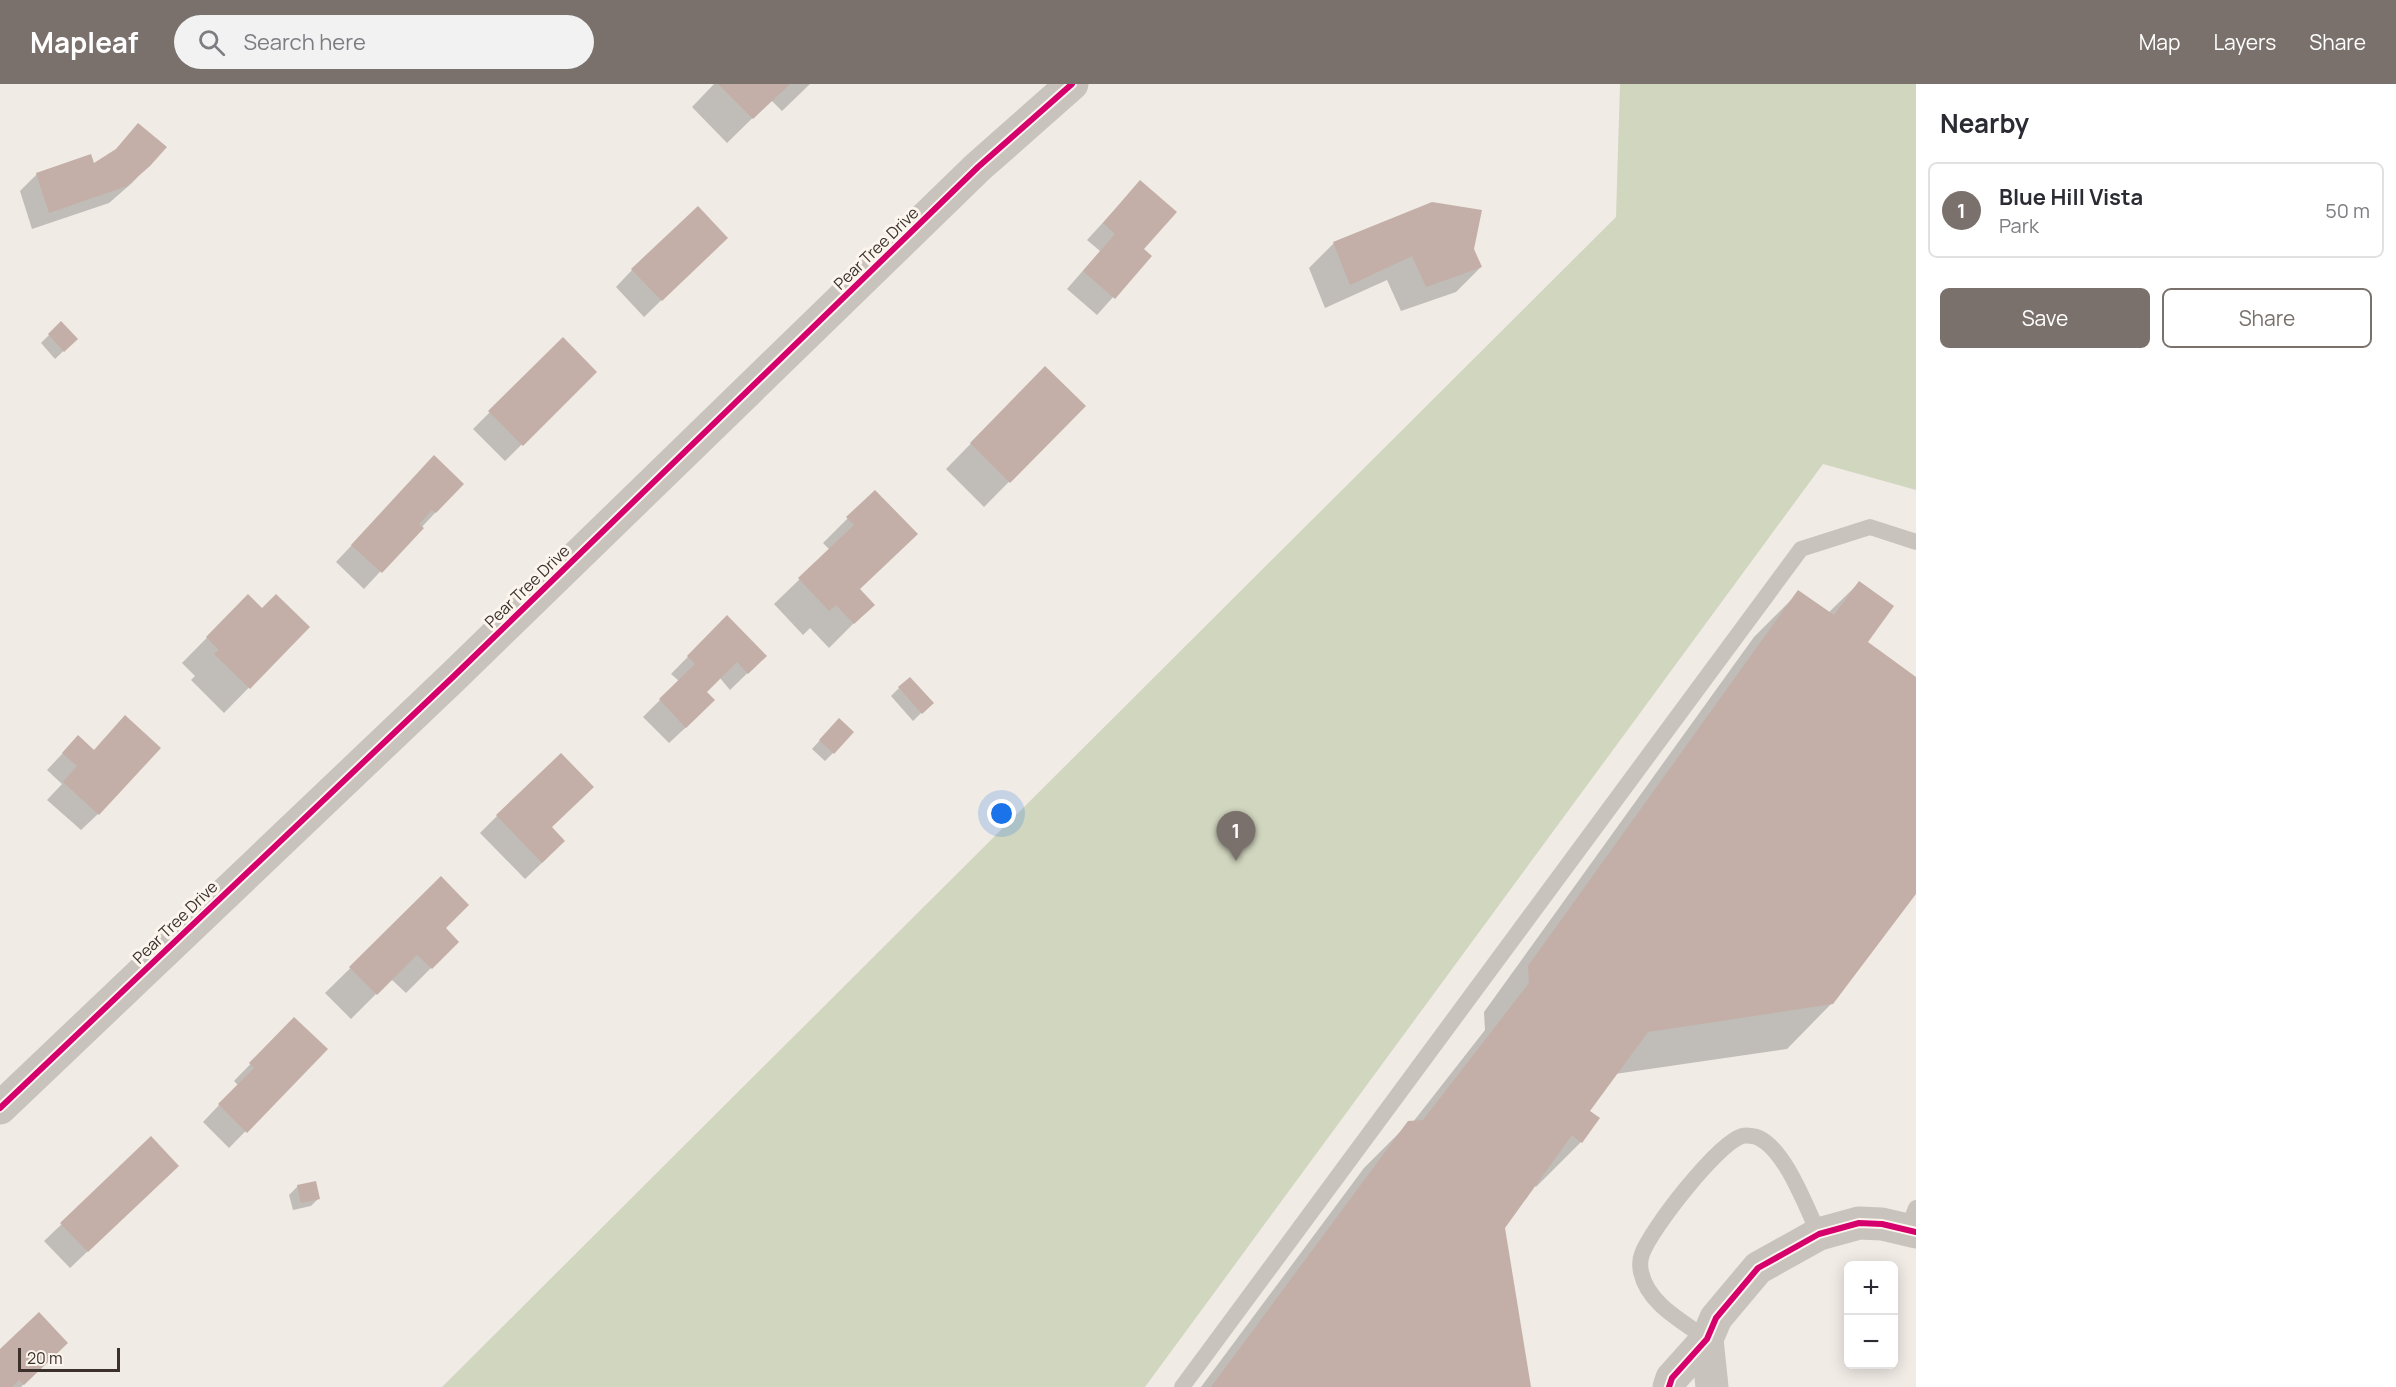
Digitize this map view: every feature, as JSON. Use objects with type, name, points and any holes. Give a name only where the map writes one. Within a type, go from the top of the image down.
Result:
[{"type":"street","name":"Pear Tree Drive","points":[[0,1108],[453,676],[978,168],[1072,84]]},
{"type":"street","points":[[1669,1387],[1672,1378],[1707,1340],[1716,1318],[1758,1268],[1820,1234],[1859,1223],[1913,1223]]},
{"type":"street","points":[[1707,1340],[1712,1387]]},
{"type":"lane","points":[[1182,1387],[1801,549],[1869,527],[1916,542]]},
{"type":"lane","points":[[1707,1340],[1659,1304],[1647,1289],[1640,1270],[1641,1256],[1653,1232],[1716,1153],[1743,1136],[1756,1137],[1772,1145],[1820,1234]]},
{"type":"green space","points":[[1620,84],[1916,84],[1916,490],[1823,464],[1145,1387],[442,1387],[1616,217]]},
{"type":"building","points":[[718,84],[790,84],[753,119]]},
{"type":"building","points":[[138,123],[167,147],[150,166],[127,186],[49,213],[36,173],[91,154],[94,163],[116,149]]},
{"type":"building","points":[[1140,180],[1177,212],[1144,249],[1152,256],[1115,299],[1083,271],[1115,234],[1103,223]]},
{"type":"building","points":[[1432,202],[1482,210],[1474,249],[1482,267],[1426,287],[1412,256],[1350,285],[1333,242]]},
{"type":"building","points":[[698,206],[728,238],[662,301],[631,269]]},
{"type":"building","points":[[61,321],[78,339],[64,352],[48,334]]},
{"type":"building","points":[[563,337],[597,372],[523,446],[488,411]]},
{"type":"building","points":[[1045,366],[1086,406],[1010,483],[970,443]]},
{"type":"building","points":[[434,455],[464,484],[436,513],[432,510],[419,524],[424,528],[382,573],[351,545]]},
{"type":"building","points":[[875,490],[918,534],[860,589],[875,605],[854,624],[836,605],[829,611],[798,578],[854,525],[846,517]]},
{"type":"building","points":[[1859,581],[1894,606],[1868,642],[1916,677],[1916,894],[1833,1004],[1648,1032],[1590,1111],[1600,1118],[1582,1143],[1572,1135],[1505,1228],[1531,1387],[1211,1387],[1408,1121],[1423,1120],[1529,983],[1528,966],[1798,590],[1834,615]]},
{"type":"building","points":[[248,594],[262,608],[276,594],[310,627],[250,689],[214,654],[219,650],[206,637]]},
{"type":"building","points":[[727,615],[767,656],[748,674],[737,662],[707,692],[715,700],[686,728],[659,699],[695,664],[687,656]]},
{"type":"building","points":[[910,677],[934,703],[922,714],[898,687]]},
{"type":"building","points":[[125,715],[161,748],[99,815],[63,782],[77,766],[62,753],[78,735],[94,750]]},
{"type":"building","points":[[839,718],[854,732],[834,754],[819,740]]},
{"type":"building","points":[[561,753],[594,787],[552,827],[565,841],[542,863],[496,815]]},
{"type":"building","points":[[441,876],[469,905],[446,928],[459,942],[432,969],[417,955],[377,995],[349,967]]},
{"type":"building","points":[[294,1017],[328,1049],[247,1133],[218,1104],[254,1068],[249,1063]]},
{"type":"building","points":[[151,1136],[179,1166],[88,1252],[60,1223]]},
{"type":"building","points":[[316,1181],[320,1199],[301,1203],[297,1185]]},
{"type":"building","points":[[39,1312],[68,1343],[24,1385],[19,1380],[12,1387],[0,1387],[0,1349]]},
{"type":"cycle path","points":[[0,1108],[454,676],[978,167],[1072,84]]},
{"type":"cycle path","points":[[1669,1387],[1672,1378],[1707,1339],[1716,1318],[1758,1268],[1819,1234],[1859,1223],[1882,1224],[1916,1232]]},
{"type":"place","name":"Blue Hill Vista","points":[[1236,861]]}]
